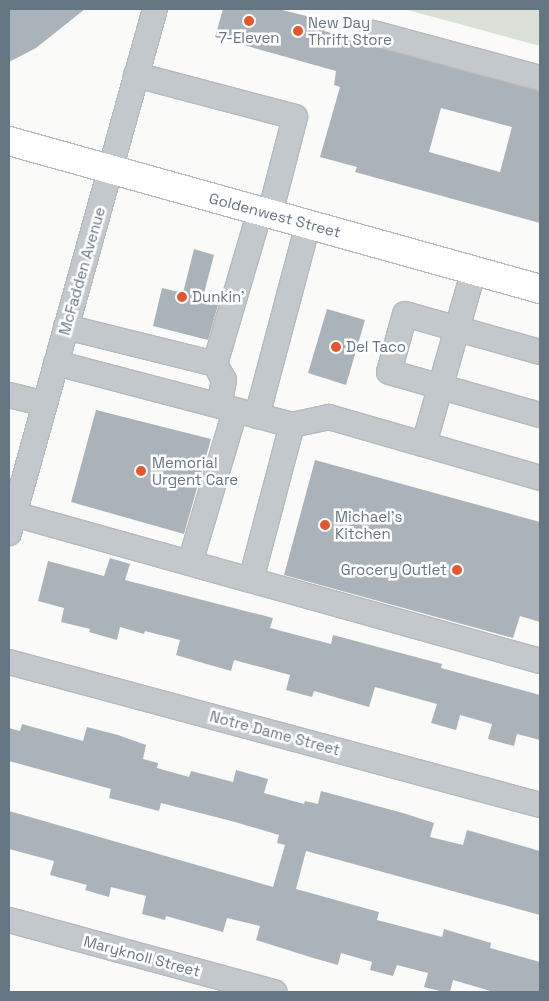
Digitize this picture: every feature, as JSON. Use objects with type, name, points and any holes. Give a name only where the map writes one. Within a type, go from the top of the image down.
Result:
[{"type":"main road","name":"Goldenwest Street","points":[[9,142],[540,289]]},
{"type":"street","name":"McFadden Avenue","points":[[11,523],[154,9]]},
{"type":"street","points":[[373,33],[540,78]]},
{"type":"street","points":[[136,75],[295,117],[215,364]]},
{"type":"street","points":[[190,563],[237,411],[308,224]]},
{"type":"street","points":[[424,444],[474,270]]},
{"type":"street","points":[[540,352],[405,314],[389,372],[540,415]]},
{"type":"street","points":[[66,327],[215,364],[237,411]]},
{"type":"street","points":[[56,363],[292,425],[329,417],[540,478]]},
{"type":"street","points":[[9,395],[45,404]]},
{"type":"street","points":[[251,580],[292,425]]},
{"type":"street","points":[[11,523],[190,563],[540,661]]},
{"type":"street","name":"Notre Dame Street","points":[[9,662],[540,805]]},
{"type":"street","name":"Maryknoll Street","points":[[9,920],[274,992]]},
{"type":"shaded area","points":[[404,9],[540,9],[540,46]]},
{"type":"building","points":[[9,9],[85,9],[36,48],[9,62]]},
{"type":"building","points":[[223,9],[278,9],[327,21],[324,31],[540,91],[540,223],[355,172],[357,167],[320,157],[340,87],[334,85],[336,71],[215,37]],"holes":[[[441,108],[512,127],[500,172],[429,152]]]},
{"type":"building","name":"Dunkin'","points":[[194,249],[214,255],[202,301],[218,305],[208,340],[153,326],[162,288],[183,293]]},
{"type":"building","name":"Del Taco","points":[[327,309],[365,320],[346,385],[308,373]]},
{"type":"building","name":"Memorial Urgent Care","points":[[96,410],[211,439],[184,534],[71,502]]},
{"type":"building","points":[[315,460],[540,522],[540,622],[520,616],[513,638],[284,575]]},
{"type":"building","points":[[110,558],[130,564],[125,580],[273,618],[270,628],[331,644],[333,635],[442,664],[441,668],[540,695],[540,740],[517,734],[514,746],[488,739],[492,724],[460,715],[456,730],[431,723],[437,704],[375,687],[369,707],[314,691],[312,697],[286,690],[290,675],[234,660],[231,671],[176,655],[180,640],[145,631],[144,634],[120,627],[117,640],[89,632],[90,629],[61,622],[64,608],[38,601],[48,561],[104,576]]},
{"type":"building","points":[[22,724],[83,741],[87,727],[118,735],[146,745],[143,759],[158,763],[157,768],[189,777],[191,771],[233,782],[236,770],[268,779],[264,793],[304,804],[305,801],[318,804],[321,791],[403,813],[434,823],[430,837],[463,845],[467,830],[540,851],[540,915],[306,851],[296,889],[379,912],[377,920],[442,937],[444,929],[491,943],[490,948],[540,962],[540,992],[494,992],[453,980],[450,992],[444,992],[424,987],[428,973],[397,965],[393,976],[370,970],[372,962],[341,953],[338,965],[256,940],[260,926],[227,918],[223,932],[166,916],[165,920],[142,914],[146,896],[111,887],[109,897],[85,890],[87,885],[50,875],[54,861],[9,849],[9,811],[273,887],[285,845],[277,843],[279,835],[161,803],[159,811],[109,798],[111,789],[9,761],[9,728],[20,731]]},
{"type":"place","name":"7-Eleven","points":[[249,21]]},
{"type":"place","name":"New Day Thrift Store","points":[[298,31]]},
{"type":"place","name":"Dunkin'","points":[[182,297]]},
{"type":"place","name":"Del Taco","points":[[336,347]]},
{"type":"place","name":"Memorial Urgent Care","points":[[141,471]]},
{"type":"place","name":"Michael's Kitchen","points":[[325,525]]},
{"type":"place","name":"Grocery Outlet","points":[[457,570]]}]
